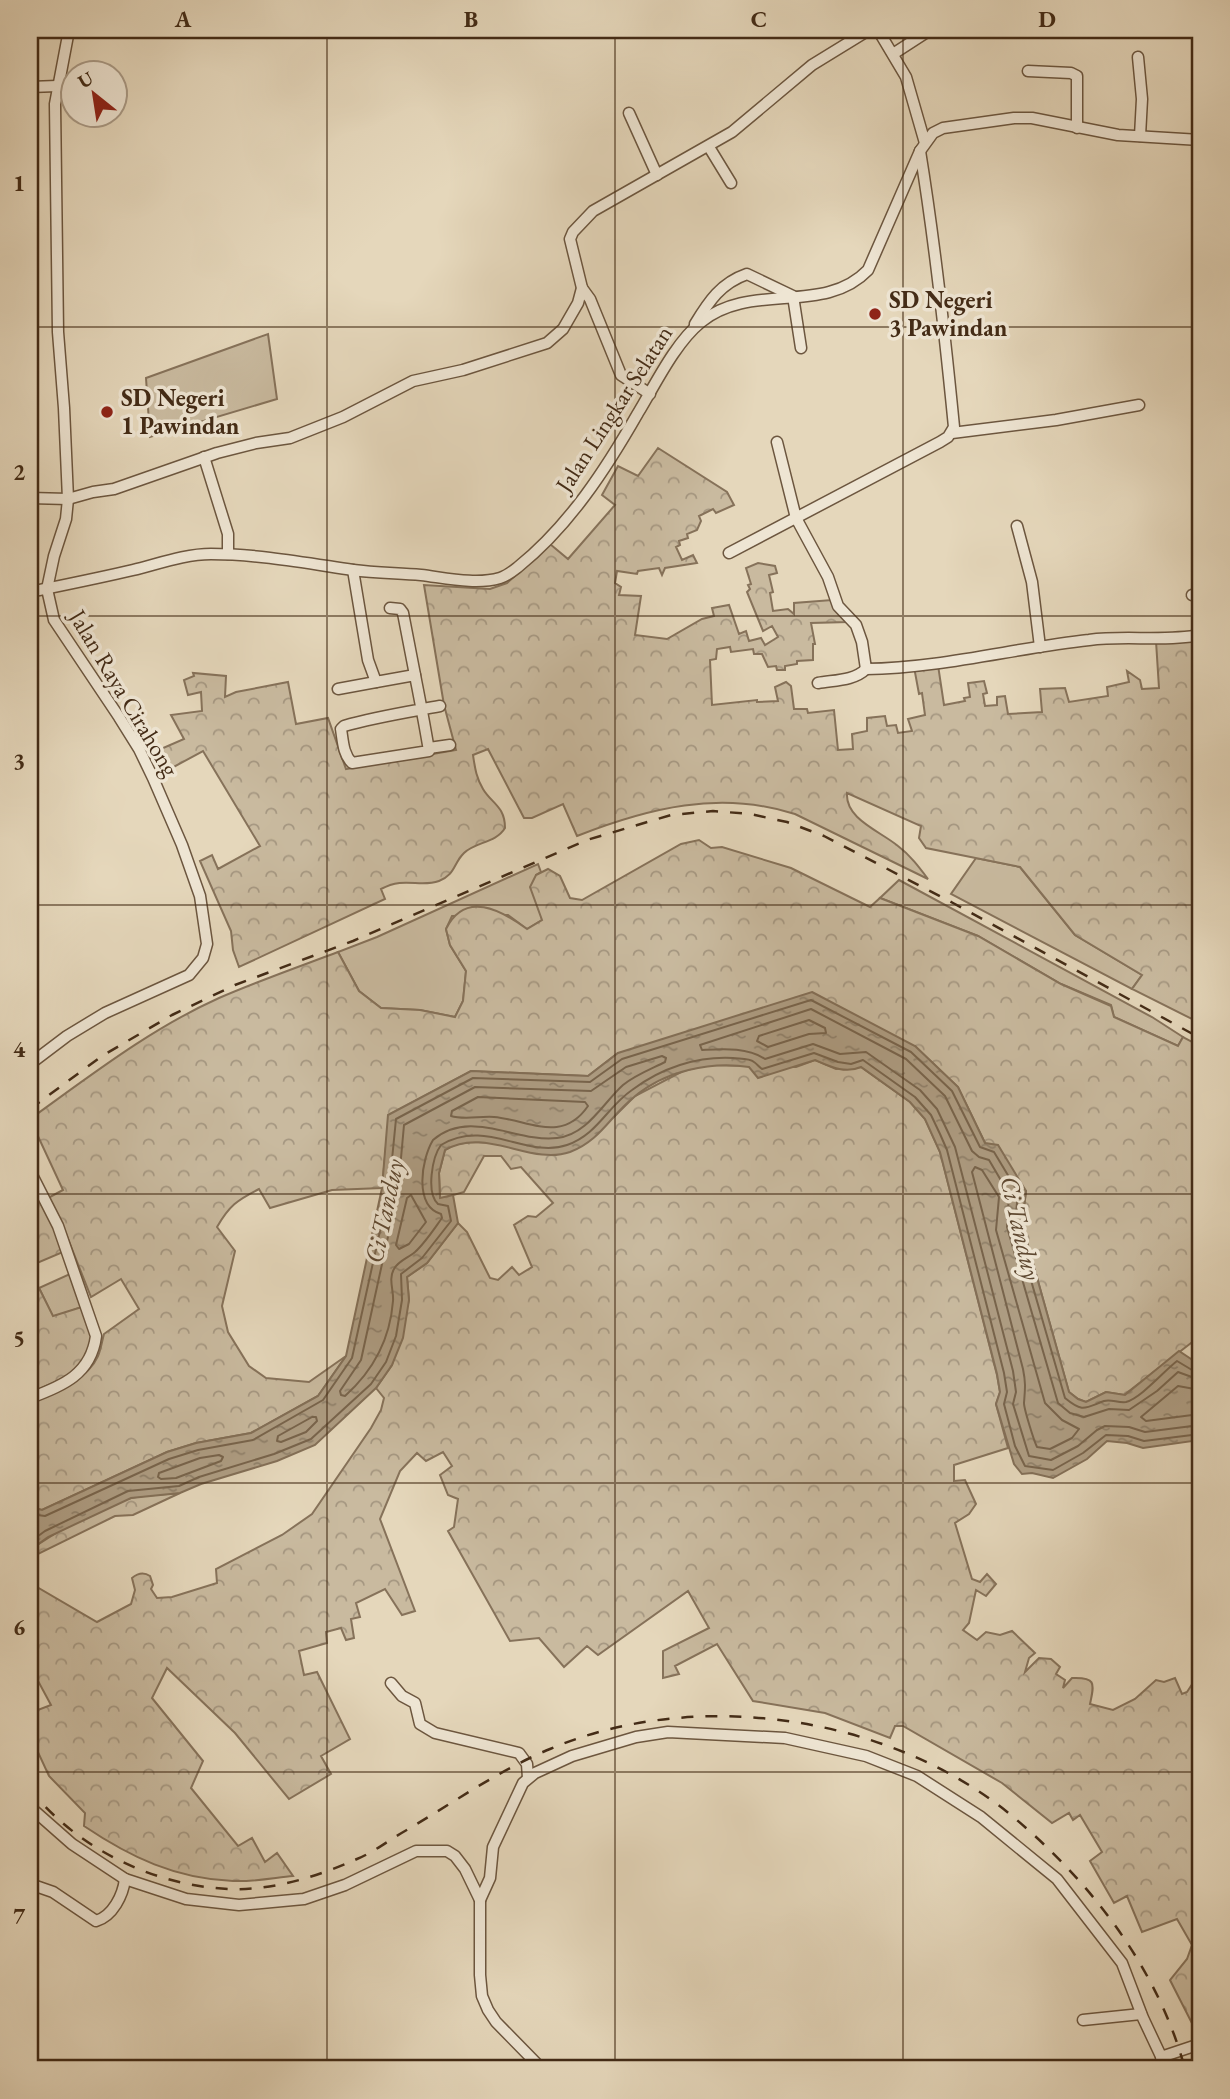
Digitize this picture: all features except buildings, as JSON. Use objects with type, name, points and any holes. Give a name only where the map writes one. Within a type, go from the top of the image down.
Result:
[{"type":"street","name":"Jalan Raya Cirahong","points":[[30,1064],[106,1013],[189,975],[203,958],[206,944],[201,896],[153,778],[139,749],[54,620],[47,589],[66,519],[68,499],[58,332],[57,86],[69,30]]},
{"type":"street","points":[[650,394],[621,375],[590,299],[582,288],[570,245],[573,232],[593,211],[732,132],[811,65],[869,30]]},
{"type":"street","points":[[878,30],[906,77],[922,147],[944,317],[954,428],[952,433]]},
{"type":"street","points":[[893,54],[930,30]]},
{"type":"street","points":[[1138,57],[1142,99],[1140,136]]},
{"type":"street","points":[[1028,71],[1071,73],[1077,76],[1077,128]]},
{"type":"street","points":[[30,87],[57,86]]},
{"type":"street","points":[[629,113],[657,175]]},
{"type":"street","points":[[922,147],[933,133],[943,128],[1014,118],[1047,120],[1118,135],[1200,140]]},
{"type":"street","points":[[709,147],[731,183]]},
{"type":"street","name":"Jalan Lingkar Selatan","points":[[30,592],[195,555],[228,554],[354,570],[460,579],[491,579],[508,575],[548,539],[601,473],[690,331],[726,307],[750,301],[835,292],[859,280],[868,270],[922,147]]},
{"type":"street","points":[[690,331],[722,286],[747,274],[793,296],[801,348]]},
{"type":"street","points":[[30,498],[68,499],[139,482],[204,457],[256,443],[290,438],[343,417],[413,381],[463,370],[547,343],[563,329],[578,303],[582,288]]},
{"type":"street","points":[[729,553],[940,442],[952,433],[1056,420],[1139,405]]},
{"type":"street","points":[[777,442],[796,517],[828,577],[838,606],[856,625],[866,668]]},
{"type":"street","points":[[204,457],[228,534],[228,554]]},
{"type":"street","points":[[1017,526],[1032,582],[1040,647]]},
{"type":"street","points":[[354,570],[368,660],[376,682]]},
{"type":"street","points":[[390,608],[400,609],[403,613],[429,748]]},
{"type":"street","points":[[818,683],[850,678],[859,675],[866,668],[904,667],[1102,638],[1174,639],[1200,635]]},
{"type":"street","points":[[338,690],[415,676]]},
{"type":"street","points":[[440,706],[344,726],[341,729],[345,753],[352,763],[415,754],[429,751],[429,748],[450,745]]},
{"type":"street","points":[[30,1171],[58,1226],[96,1336],[94,1352],[87,1366],[56,1386],[30,1398]]},
{"type":"street","points":[[391,1683],[402,1696],[415,1703],[420,1724],[431,1732],[519,1753],[527,1764],[528,1778],[493,1847],[490,1878],[480,1900]]},
{"type":"street","points":[[528,1778],[572,1756],[636,1737],[668,1732],[785,1738],[894,1765],[917,1776],[981,1816],[1057,1880],[1122,1963],[1141,2014],[1167,2069]]},
{"type":"street","points":[[30,1807],[72,1844],[125,1879],[186,1899],[239,1905],[304,1899],[345,1885],[416,1851],[436,1850],[455,1856],[475,1886],[480,1900],[482,1996],[496,2022],[542,2069]]},
{"type":"street","points":[[30,1884],[53,1892],[96,1921],[107,1915],[122,1895],[125,1879]]},
{"type":"street","points":[[1083,2020],[1141,2014]]},
{"type":"street","points":[[1161,2057],[1200,2044]]},
{"type":"green space","points":[[268,334],[277,399],[150,437],[146,378]]},
{"type":"green space","points":[[658,448],[727,492],[734,505],[716,513],[713,509],[699,516],[701,521],[697,530],[687,534],[688,538],[679,541],[680,545],[676,547],[682,560],[693,555],[697,563],[665,568],[662,575],[659,568],[638,571],[637,574],[617,571],[615,583],[621,587],[619,595],[641,596],[635,635],[667,639],[702,619],[714,616],[712,608],[729,605],[739,634],[746,631],[749,641],[761,638],[765,645],[778,637],[772,626],[763,631],[747,592],[750,589],[748,585],[751,584],[746,568],[758,563],[775,566],[777,573],[769,575],[773,611],[788,609],[794,614],[794,603],[832,600],[834,609],[847,622],[811,623],[815,644],[813,660],[797,661],[797,664],[785,666],[785,670],[777,670],[776,666],[768,667],[762,654],[754,654],[753,649],[731,652],[730,647],[717,649],[716,659],[710,660],[712,705],[757,700],[778,701],[775,687],[786,682],[791,686],[794,709],[807,709],[808,713],[834,710],[838,750],[853,749],[852,734],[867,731],[867,718],[885,716],[887,726],[896,725],[898,733],[912,731],[908,719],[925,715],[914,667],[938,665],[944,705],[965,701],[964,698],[970,697],[968,683],[984,681],[987,693],[983,694],[985,706],[997,705],[997,697],[1005,696],[1008,714],[1042,712],[1040,689],[1065,688],[1069,702],[1108,696],[1107,687],[1129,682],[1127,671],[1140,680],[1142,689],[1159,688],[1156,641],[1177,643],[1200,638],[1200,1023],[1132,989],[1142,975],[1075,935],[1020,867],[926,848],[919,838],[921,826],[847,793],[848,802],[858,817],[891,840],[914,861],[928,879],[795,814],[739,803],[712,803],[657,810],[577,836],[563,804],[532,818],[524,818],[488,749],[473,755],[481,785],[503,815],[505,828],[501,833],[464,853],[444,879],[432,883],[390,885],[381,889],[385,899],[239,967],[233,950],[231,931],[200,861],[212,855],[218,869],[260,846],[203,751],[157,776],[147,755],[184,739],[171,715],[202,711],[201,692],[188,695],[184,680],[194,676],[193,673],[226,676],[225,697],[236,692],[288,682],[296,724],[328,718],[346,769],[456,750],[444,705],[424,585],[490,589],[507,583],[550,544],[568,559],[615,505],[602,495],[618,466],[638,476]]},
{"type":"green space","points":[[699,840],[711,848],[722,847],[791,868],[870,907],[880,898],[978,936],[1061,984],[1111,1006],[1114,1017],[1178,1046],[1183,1037],[1200,1046],[1200,1336],[1124,1395],[1106,1392],[1086,1402],[1069,1392],[1022,1224],[1026,1191],[985,1143],[958,1087],[915,1046],[618,1053],[588,1076],[471,1071],[389,1115],[382,1188],[332,1190],[270,1208],[259,1189],[234,1204],[217,1227],[235,1251],[222,1306],[228,1332],[249,1366],[266,1378],[309,1382],[346,1356],[318,1396],[251,1433],[196,1443],[167,1452],[42,1510],[30,1507],[30,1401],[78,1379],[93,1365],[104,1334],[139,1309],[121,1279],[91,1297],[64,1229],[48,1198],[63,1190],[30,1119],[121,1054],[194,1010],[338,952],[359,991],[381,1008],[420,1010],[455,1017],[463,1001],[466,971],[450,945],[446,929],[463,910],[484,907],[495,910],[527,929],[542,920],[530,887],[536,875],[548,869],[560,876],[570,898],[582,900],[681,844]]},
{"type":"green space","points":[[976,858],[1020,867],[1075,935],[1142,975],[1132,989],[951,894]]},
{"type":"green space","points":[[538,864],[541,872],[536,875],[542,920],[527,929],[508,915],[452,916],[446,929],[450,945],[466,971],[463,1001],[455,1017],[420,1010],[381,1008],[359,991],[338,952]]},
{"type":"green space","points":[[899,880],[1152,1017],[1183,1037],[1178,1046],[1114,1017],[1111,1005],[1061,984],[978,936],[880,898]]},
{"type":"green space","points":[[815,1060],[836,1069],[861,1067],[910,1102],[925,1119],[940,1152],[997,1375],[1000,1392],[996,1404],[1008,1448],[954,1465],[954,1481],[965,1480],[976,1504],[969,1514],[955,1523],[972,1579],[980,1582],[987,1574],[996,1584],[986,1596],[976,1590],[969,1623],[963,1630],[977,1640],[986,1632],[1000,1635],[1012,1631],[1035,1653],[1029,1658],[1025,1672],[1039,1658],[1051,1659],[1060,1667],[1056,1674],[1065,1680],[1063,1688],[1072,1678],[1089,1680],[1093,1686],[1090,1704],[1113,1710],[1135,1699],[1156,1680],[1164,1682],[1175,1678],[1182,1694],[1187,1692],[1200,1672],[1200,2039],[1170,1980],[1187,1959],[1192,1945],[1177,1919],[1142,1932],[1127,1896],[1114,1903],[1090,1861],[1102,1852],[1080,1815],[1073,1820],[1069,1813],[1052,1823],[1002,1783],[903,1726],[895,1726],[890,1738],[825,1713],[753,1701],[717,1644],[675,1666],[679,1674],[663,1678],[663,1651],[709,1628],[688,1591],[598,1655],[587,1646],[564,1667],[539,1638],[510,1641],[448,1531],[454,1527],[458,1499],[448,1495],[440,1475],[452,1466],[443,1452],[426,1461],[417,1453],[400,1471],[380,1519],[415,1611],[402,1615],[385,1589],[356,1603],[360,1617],[351,1619],[354,1638],[346,1640],[341,1628],[326,1632],[327,1643],[299,1651],[304,1675],[317,1672],[350,1739],[321,1756],[331,1774],[289,1799],[235,1733],[167,1668],[152,1698],[203,1761],[191,1788],[238,1846],[252,1838],[265,1862],[277,1853],[293,1876],[241,1881],[192,1876],[136,1856],[84,1826],[85,1813],[49,1776],[30,1735],[30,1713],[51,1705],[37,1679],[30,1679],[30,1583],[97,1622],[131,1604],[135,1590],[132,1578],[136,1575],[150,1576],[153,1585],[151,1589],[157,1598],[172,1597],[217,1583],[216,1569],[282,1535],[312,1514],[381,1410],[384,1398],[376,1388],[392,1365],[409,1300],[407,1277],[427,1263],[458,1223],[467,1232],[490,1278],[498,1280],[512,1267],[519,1275],[532,1267],[514,1225],[528,1216],[536,1217],[553,1203],[521,1167],[511,1169],[501,1156],[484,1156],[464,1192],[440,1199],[439,1173],[445,1150],[456,1144],[473,1142],[493,1143],[540,1153],[614,1117],[635,1096],[683,1071],[707,1065],[796,1067]]},
{"type":"green space","points":[[30,1179],[46,1209],[63,1252],[30,1266]]},
{"type":"green space","points":[[72,1273],[85,1306],[53,1317],[39,1288]]},
{"type":"green space","points":[[39,1288],[53,1316],[85,1306],[94,1338],[87,1359],[79,1367],[61,1379],[30,1393],[30,1292]]},
{"type":"green space","points":[[180,1493],[133,1515],[115,1516],[30,1558],[30,1550],[40,1543],[106,1507],[137,1497]]},
{"type":"water","name":"Ci Tanduy","points":[[812,992],[915,1046],[958,1087],[985,1143],[998,1145],[1026,1191],[1022,1224],[1069,1392],[1086,1402],[1106,1392],[1125,1395],[1179,1351],[1200,1365],[1200,1440],[1143,1448],[1107,1441],[1087,1459],[1053,1478],[1032,1473],[1022,1474],[1014,1464],[996,1404],[1000,1392],[997,1374],[940,1152],[925,1119],[910,1102],[861,1067],[844,1070],[815,1060],[758,1078],[749,1067],[704,1067],[674,1074],[646,1088],[626,1104],[590,1141],[570,1152],[539,1154],[476,1142],[445,1150],[439,1173],[440,1198],[453,1195],[458,1223],[427,1263],[407,1277],[409,1300],[403,1338],[392,1365],[376,1388],[315,1445],[277,1461],[180,1493],[131,1498],[48,1537],[30,1550],[30,1507],[42,1510],[167,1452],[196,1443],[251,1433],[318,1396],[346,1356],[382,1188],[388,1115],[471,1071],[588,1076],[618,1053]]},
{"type":"railway","points":[[30,1109],[102,1056],[172,1015],[235,985],[353,941],[587,840],[671,815],[713,811],[750,814],[787,822],[824,836],[1200,1038]]},
{"type":"railway","points":[[30,1789],[49,1810],[93,1846],[145,1872],[201,1886],[262,1888],[295,1881],[357,1859],[513,1767],[550,1749],[606,1730],[666,1719],[727,1716],[789,1721],[850,1734],[908,1754],[962,1781],[1011,1815],[1068,1868],[1094,1898],[1139,1962],[1158,1996],[1185,2069]]},
{"type":"place","name":"SD Negeri 3 Pawindan","points":[[875,314]]},
{"type":"place","name":"SD Negeri 1 Pawindan","points":[[107,412]]}]
